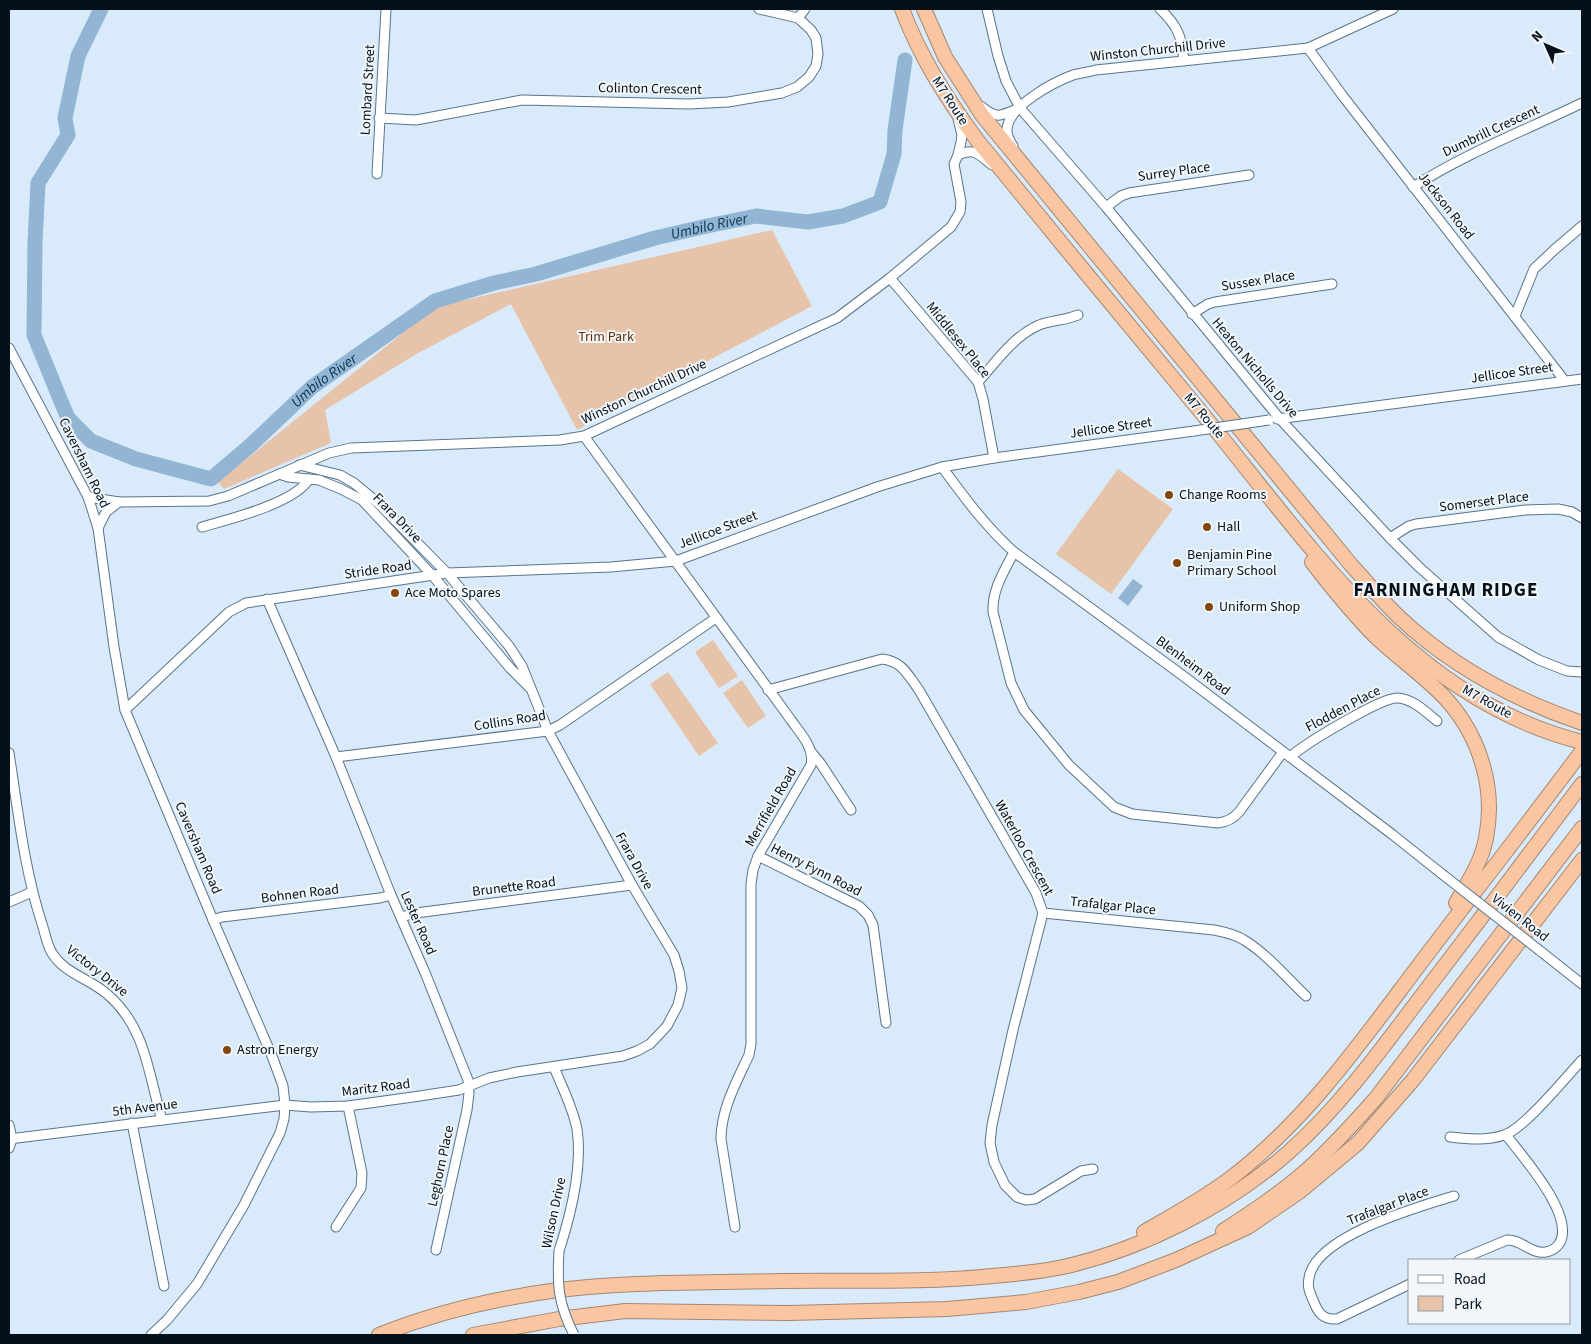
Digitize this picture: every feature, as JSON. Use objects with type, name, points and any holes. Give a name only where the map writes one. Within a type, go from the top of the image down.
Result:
[{"type":"highway","name":"M7 Route","points":[[902,9],[920,49],[954,109],[1009,180],[1345,587],[1375,620],[1430,667],[1478,699],[1581,749]]},
{"type":"highway","name":"M7 Route","points":[[924,9],[945,57],[982,115],[1352,566],[1399,617],[1455,662],[1513,695],[1543,709],[1582,723]]},
{"type":"highway","points":[[1226,442],[1264,501],[1358,618],[1377,638],[1431,684],[1457,712],[1471,734],[1480,755],[1488,796],[1488,818],[1486,838],[1480,859],[1473,875],[1456,903],[1394,998]]},
{"type":"highway","points":[[1063,1267],[1132,1238],[1177,1213],[1228,1180],[1276,1138],[1312,1102],[1394,998],[1581,749]]},
{"type":"highway","points":[[379,1335],[454,1310],[504,1298],[554,1291],[625,1285],[792,1281],[944,1281],[1019,1274],[1063,1267],[1129,1247],[1189,1220],[1242,1187],[1288,1152],[1327,1114],[1371,1063],[1582,784]]},
{"type":"highway","points":[[1191,1252],[1272,1198],[1306,1171],[1342,1137],[1400,1068],[1582,828]]},
{"type":"highway","points":[[473,1335],[559,1319],[625,1311],[788,1313],[947,1309],[1026,1302],[1118,1282],[1176,1260],[1248,1227],[1299,1192],[1358,1142],[1404,1092],[1582,860]]},
{"type":"highway","points":[[1531,926],[1554,905],[1582,872]]},
{"type":"street","name":"Lombard Street","points":[[377,174],[386,9]]},
{"type":"street","points":[[760,9],[798,18],[804,9]]},
{"type":"street","name":"Heaton Nicholls Drive","points":[[987,9],[1006,81],[1020,108],[1106,207],[1280,419],[1390,538],[1419,567],[1498,637],[1539,660],[1567,671],[1582,672]]},
{"type":"street","points":[[1160,9],[1170,18],[1179,31],[1184,61]]},
{"type":"street","name":"Winston Churchill Drive","points":[[1020,108],[1041,91],[1074,75],[1096,70],[1308,48],[1393,9]]},
{"type":"street","name":"Colinton Crescent","points":[[379,118],[416,120],[522,100],[689,104],[728,102],[782,93],[797,87],[809,77],[816,66],[818,54],[816,38],[811,30],[798,18]]},
{"type":"street","name":"Jackson Road","points":[[1308,48],[1342,95],[1564,380]]},
{"type":"street","points":[[970,96],[990,114],[1004,114],[1020,108]]},
{"type":"street","name":"Dumbrill Crescent","points":[[1413,187],[1472,154],[1582,103]]},
{"type":"street","points":[[1020,108],[1010,120],[1007,131],[1008,137],[1025,168]]},
{"type":"street","name":"Winston Churchill Drive","points":[[88,497],[119,502],[209,501],[228,496],[329,453],[351,448],[550,440],[584,436],[837,318],[890,278],[951,227],[960,212],[961,202],[954,164],[958,156],[962,135],[954,109]]},
{"type":"street","points":[[958,156],[966,152],[974,152],[1009,180]]},
{"type":"street","name":"Surrey Place","points":[[1106,207],[1121,196],[1129,193],[1249,175]]},
{"type":"street","points":[[1515,316],[1534,269],[1582,226]]},
{"type":"street","name":"Middlesex Place","points":[[890,278],[978,382],[983,398],[994,458]]},
{"type":"street","name":"Sussex Place","points":[[1192,314],[1214,302],[1332,284]]},
{"type":"street","points":[[978,382],[1026,332],[1038,325],[1067,320],[1078,315]]},
{"type":"street","name":"Caversham Road","points":[[9,348],[88,497],[98,528],[114,647],[125,710],[283,1086],[284,1120],[274,1146],[225,1238],[197,1284],[151,1335]]},
{"type":"street","name":"Jellicoe Street","points":[[676,560],[868,490],[942,467],[994,458],[1269,420],[1582,379]]},
{"type":"street","points":[[584,436],[791,720],[851,810]]},
{"type":"street","points":[[329,453],[327,465],[331,472]]},
{"type":"street","name":"Frara Drive","points":[[299,465],[331,472],[354,483],[378,503],[447,573],[508,646],[522,666],[548,731],[632,885],[674,955],[682,988],[678,1005],[667,1026],[650,1044],[623,1056],[554,1067]]},
{"type":"street","name":"Blenheim Road","points":[[942,467],[978,515],[1002,542],[1014,552],[1182,675],[1394,835],[1442,874]]},
{"type":"street","name":"Frara Drive","points":[[279,474],[288,477],[319,480],[362,500],[433,576],[510,668],[531,688]]},
{"type":"street","points":[[202,527],[283,500],[301,490],[310,479]]},
{"type":"street","points":[[98,528],[108,509],[119,502]]},
{"type":"street","name":"Somerset Place","points":[[1390,538],[1409,526],[1416,524],[1525,510],[1558,509],[1572,512],[1582,518]]},
{"type":"street","name":"Flodden Place","points":[[1014,552],[996,586],[992,600],[992,612],[1011,683],[1024,710],[1069,765],[1114,807],[1132,814],[1218,824],[1226,822],[1233,819],[1286,755],[1387,699],[1405,699],[1437,721]]},
{"type":"street","name":"Stride Road","points":[[125,710],[229,612],[246,603],[447,573],[611,567],[676,560]]},
{"type":"street","name":"Lester Road","points":[[267,599],[336,757],[469,1086]]},
{"type":"street","name":"Collins Road","points":[[336,757],[548,731],[560,725],[716,618]]},
{"type":"street","name":"Waterloo Crescent","points":[[768,690],[882,659],[890,660],[903,667],[1036,893],[1043,913],[1013,1030],[992,1125],[990,1143],[994,1162],[1006,1185],[1017,1197],[1026,1200],[1035,1199],[1045,1194],[1081,1171],[1093,1169]]},
{"type":"street","name":"Victory Drive","points":[[9,753],[32,892],[52,952],[71,971],[109,996],[122,1008],[131,1021],[140,1040],[162,1120]]},
{"type":"street","name":"Merrifield Road","points":[[735,1227],[721,1139],[721,1127],[723,1116],[751,1044],[751,884],[753,870],[758,856],[811,765],[812,754]]},
{"type":"street","name":"Henry Fynn Road","points":[[758,856],[859,906],[868,915],[873,925],[886,1022]]},
{"type":"street","name":"Vivien Road","points":[[1442,874],[1582,984]]},
{"type":"street","name":"Brunette Road","points":[[401,917],[416,913],[632,885]]},
{"type":"street","points":[[9,902],[32,892]]},
{"type":"street","name":"Bohnen Road","points":[[213,920],[222,917],[380,898],[391,894]]},
{"type":"street","name":"Trafalgar Place","points":[[1043,913],[1214,930],[1231,934],[1244,940],[1260,952],[1306,996]]},
{"type":"street","points":[[1450,1137],[1476,1139],[1495,1138],[1506,1135],[1520,1125],[1582,1060]]},
{"type":"street","points":[[469,1086],[489,1078],[554,1067]]},
{"type":"street","name":"Wilson Drive","points":[[554,1067],[577,1129],[576,1183],[571,1213],[559,1251],[558,1284],[562,1309],[574,1335]]},
{"type":"street","name":"Maritz Road","points":[[285,1105],[311,1107],[348,1106],[459,1090],[469,1086]]},
{"type":"street","name":"Leghorn Place","points":[[436,1250],[467,1110],[469,1086]]},
{"type":"street","name":"5th Avenue","points":[[10,1139],[285,1105]]},
{"type":"street","points":[[336,1227],[361,1188],[362,1181],[348,1106]]},
{"type":"street","points":[[132,1123],[164,1286]]},
{"type":"street","points":[[9,1125],[9,1148]]},
{"type":"street","points":[[1461,1259],[1507,1240],[1516,1241],[1540,1252],[1546,1252],[1557,1246],[1561,1241],[1562,1224],[1553,1200],[1506,1135]]},
{"type":"street","name":"Trafalgar Place","points":[[1408,1285],[1337,1319],[1329,1320],[1322,1316],[1317,1309],[1308,1286],[1309,1276],[1317,1262],[1337,1243],[1353,1233],[1419,1207],[1454,1196]]},
{"type":"green space","name":"Trim Park","points":[[772,230],[812,306],[577,430],[511,304],[418,353],[325,410],[331,443],[224,489],[218,482],[435,307]]},
{"type":"green space","points":[[1118,469],[1173,509],[1111,594],[1056,554]]},
{"type":"green space","points":[[713,640],[738,676],[719,688],[695,652]]},
{"type":"green space","points":[[668,672],[718,743],[699,756],[650,684]]},
{"type":"green space","points":[[742,680],[766,716],[748,728],[723,693]]},
{"type":"water","points":[[1133,579],[1143,586],[1128,606],[1118,598]]},
{"type":"waterway","name":"Umbilo River","points":[[101,9],[78,56],[65,118],[68,135],[38,183],[34,335],[68,418],[91,441],[136,459],[211,479],[252,444],[312,387],[435,301],[494,283],[536,274],[655,238],[707,226],[756,216],[808,222],[843,216],[880,202],[894,154],[895,130],[905,60]]},
{"type":"place","name":"Change Rooms","points":[[1169,495]]},
{"type":"place","name":"Hall","points":[[1207,527]]},
{"type":"place","name":"Benjamin Pine Primary School","points":[[1177,563]]},
{"type":"place","name":"Ace Moto Spares","points":[[395,593]]},
{"type":"place","name":"Uniform Shop","points":[[1209,607]]},
{"type":"place","name":"Astron Energy","points":[[227,1050]]},
{"type":"district","name":"FARNINGHAM RIDGE","points":[[1446,590]]}]
